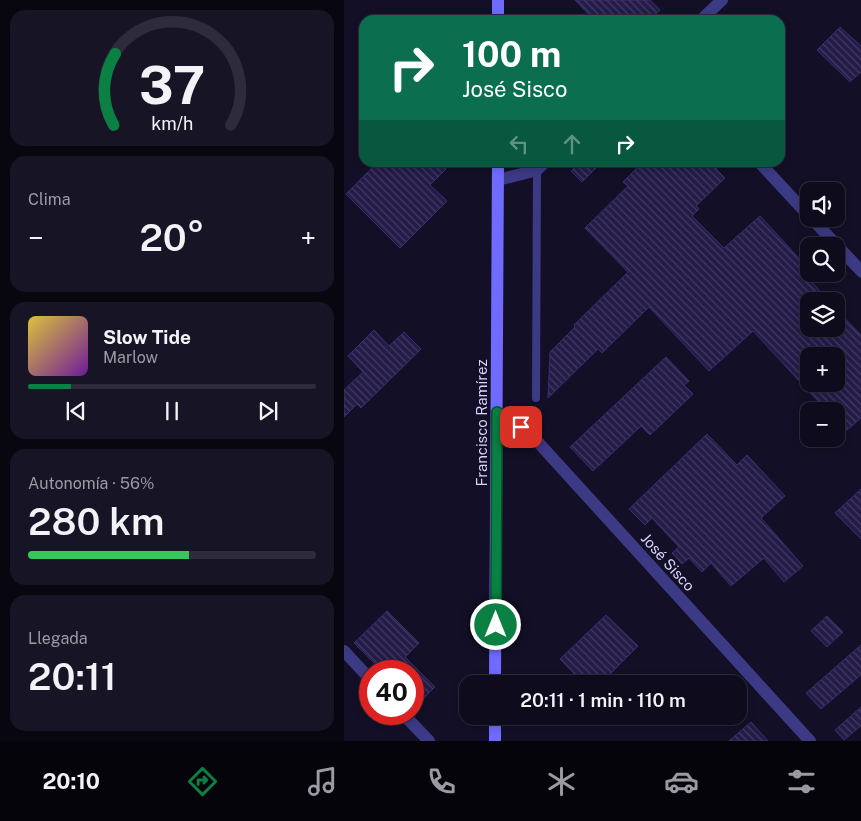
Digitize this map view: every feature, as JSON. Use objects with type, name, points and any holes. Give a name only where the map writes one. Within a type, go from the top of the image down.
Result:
[{"type":"street","points":[[498,0],[498,15]]},
{"type":"street","points":[[706,15],[722,0]]},
{"type":"street","name":"Francisco Ramírez","points":[[495,675],[498,167]]},
{"type":"street","points":[[498,180],[538,167]]},
{"type":"street","points":[[764,167],[800,206]]},
{"type":"street","points":[[819,227],[861,272]]},
{"type":"street","name":"José Sisco","points":[[497,412],[521,427],[536,440],[810,741]]},
{"type":"street","points":[[344,651],[359,667]]},
{"type":"street","points":[[414,725],[429,741]]},
{"type":"street","points":[[495,725],[495,741]]},
{"type":"lane","points":[[536,398],[541,167]]},
{"type":"building","points":[[575,0],[650,0],[660,10],[654,15],[589,15]]},
{"type":"building","points":[[840,27],[862,47],[862,71],[850,82],[817,50]]},
{"type":"building","points":[[373,167],[444,167],[446,169],[430,185],[447,201],[400,248],[346,194]]},
{"type":"building","points":[[575,167],[597,167],[582,182],[571,171]]},
{"type":"building","points":[[638,167],[718,167],[716,169],[725,178],[696,206],[699,209],[692,216],[724,248],[760,216],[800,259],[800,282],[812,282],[821,292],[800,292],[800,337],[845,337],[845,318],[862,336],[862,417],[846,431],[845,402],[819,402],[809,392],[845,392],[845,347],[800,347],[800,382],[753,331],[709,371],[649,307],[602,353],[598,349],[548,398],[550,352],[575,327],[574,325],[628,272],[585,228],[628,186],[623,182]]},
{"type":"building","points":[[374,330],[389,346],[404,332],[421,349],[361,408],[357,404],[344,417],[344,390],[363,372],[348,356]]},
{"type":"building","points":[[666,357],[689,381],[684,385],[693,394],[650,435],[641,426],[593,471],[570,447]]},
{"type":"building","points":[[707,434],[737,465],[747,455],[785,496],[761,518],[803,566],[784,582],[764,558],[731,586],[711,563],[702,572],[689,558],[682,564],[672,553],[679,547],[652,518],[645,525],[629,509]]},
{"type":"building","points":[[862,488],[862,540],[835,513]]},
{"type":"building","points":[[387,611],[419,643],[405,657],[408,660],[371,660],[354,643]]},
{"type":"building","points":[[606,615],[638,646],[609,675],[575,675],[560,659]]},
{"type":"building","points":[[827,616],[843,632],[827,647],[811,631]]},
{"type":"building","points":[[862,644],[862,674],[821,709],[806,693]]},
{"type":"building","points":[[424,676],[435,687],[424,698]]},
{"type":"building","points":[[862,706],[862,725],[844,740],[835,730]]},
{"type":"building","points":[[751,722],[768,741],[729,741]]},
{"type":"route","points":[[496,625],[497,412],[521,427]]}]
